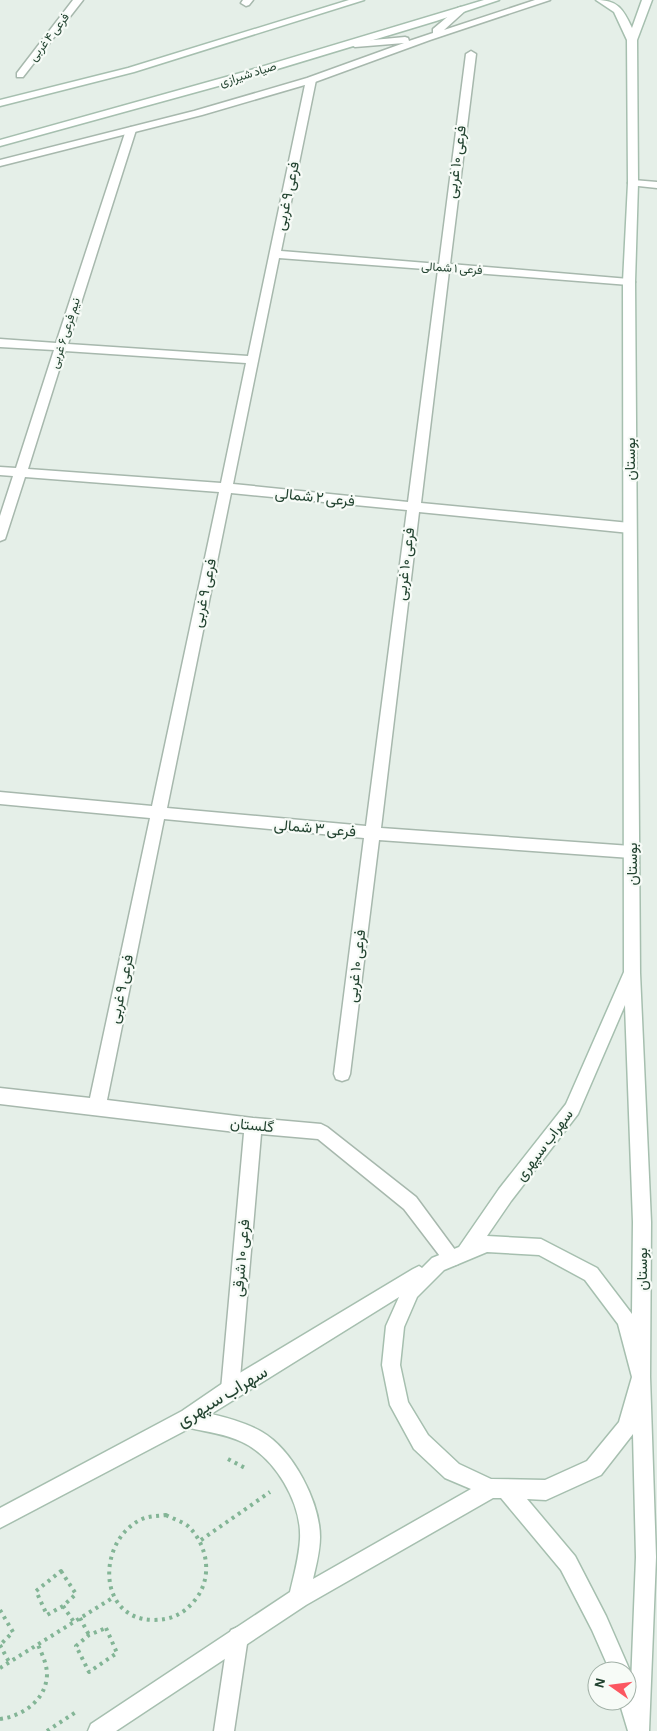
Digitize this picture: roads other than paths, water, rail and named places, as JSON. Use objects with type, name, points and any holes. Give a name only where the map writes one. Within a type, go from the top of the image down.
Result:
[{"type":"street","name":"فرعی ۴ غربی","points":[[20,75],[78,0]]},
{"type":"street","points":[[0,103],[130,70],[359,0]]},
{"type":"street","name":"صیاد شیرازی","points":[[0,143],[154,102],[355,44],[494,0]]},
{"type":"street","points":[[0,163],[131,130],[312,80],[427,38],[546,0]]},
{"type":"street","points":[[601,0],[607,1],[622,15],[632,40]]},
{"type":"street","name":"بوستان","points":[[638,1731],[646,1557],[641,1377],[642,1222],[632,973],[629,282],[633,183],[632,40],[647,0]]},
{"type":"street","points":[[355,44],[427,38],[461,10]]},
{"type":"street","name":"فرعی ۱۰ غربی","points":[[342,1074],[442,267],[471,54]]},
{"type":"street","name":"فرعی ۹ غربی","points":[[97,1106],[312,80]]},
{"type":"street","name":"نیم فرعی ۶ غربی","points":[[0,536],[131,130]]},
{"type":"street","points":[[633,183],[657,185]]},
{"type":"street","name":"فرعی ۱ شمالی","points":[[275,254],[629,282]]},
{"type":"street","points":[[0,342],[253,360]]},
{"type":"street","name":"فرعی ۲ شمالی","points":[[0,471],[226,488],[630,528]]},
{"type":"street","name":"فرعی ۳ شمالی","points":[[0,798],[372,833],[632,852]]},
{"type":"street","name":"سهراب سپهری","points":[[0,1518],[189,1418],[230,1390],[452,1258],[487,1244],[542,1247],[591,1274],[626,1320],[641,1377],[627,1427],[594,1468],[546,1490],[498,1489],[452,1471],[421,1442],[399,1405],[391,1365],[395,1326],[411,1291],[452,1258],[505,1195],[572,1109],[632,973]]},
{"type":"street","name":"گلستان","points":[[1,1101],[97,1106],[253,1126],[321,1132],[410,1203],[452,1258]]},
{"type":"street","name":"فرعی ۱۰ شرقی","points":[[230,1390],[253,1126]]},
{"type":"street","points":[[189,1418],[236,1430],[264,1444],[291,1477],[306,1505],[310,1538],[299,1598]]},
{"type":"street","points":[[98,1731],[299,1598],[498,1489],[568,1563],[599,1623],[616,1661]]},
{"type":"street","points":[[224,1731],[238,1637]]},
{"type":"street","points":[[632,1711],[638,1731]]}]
